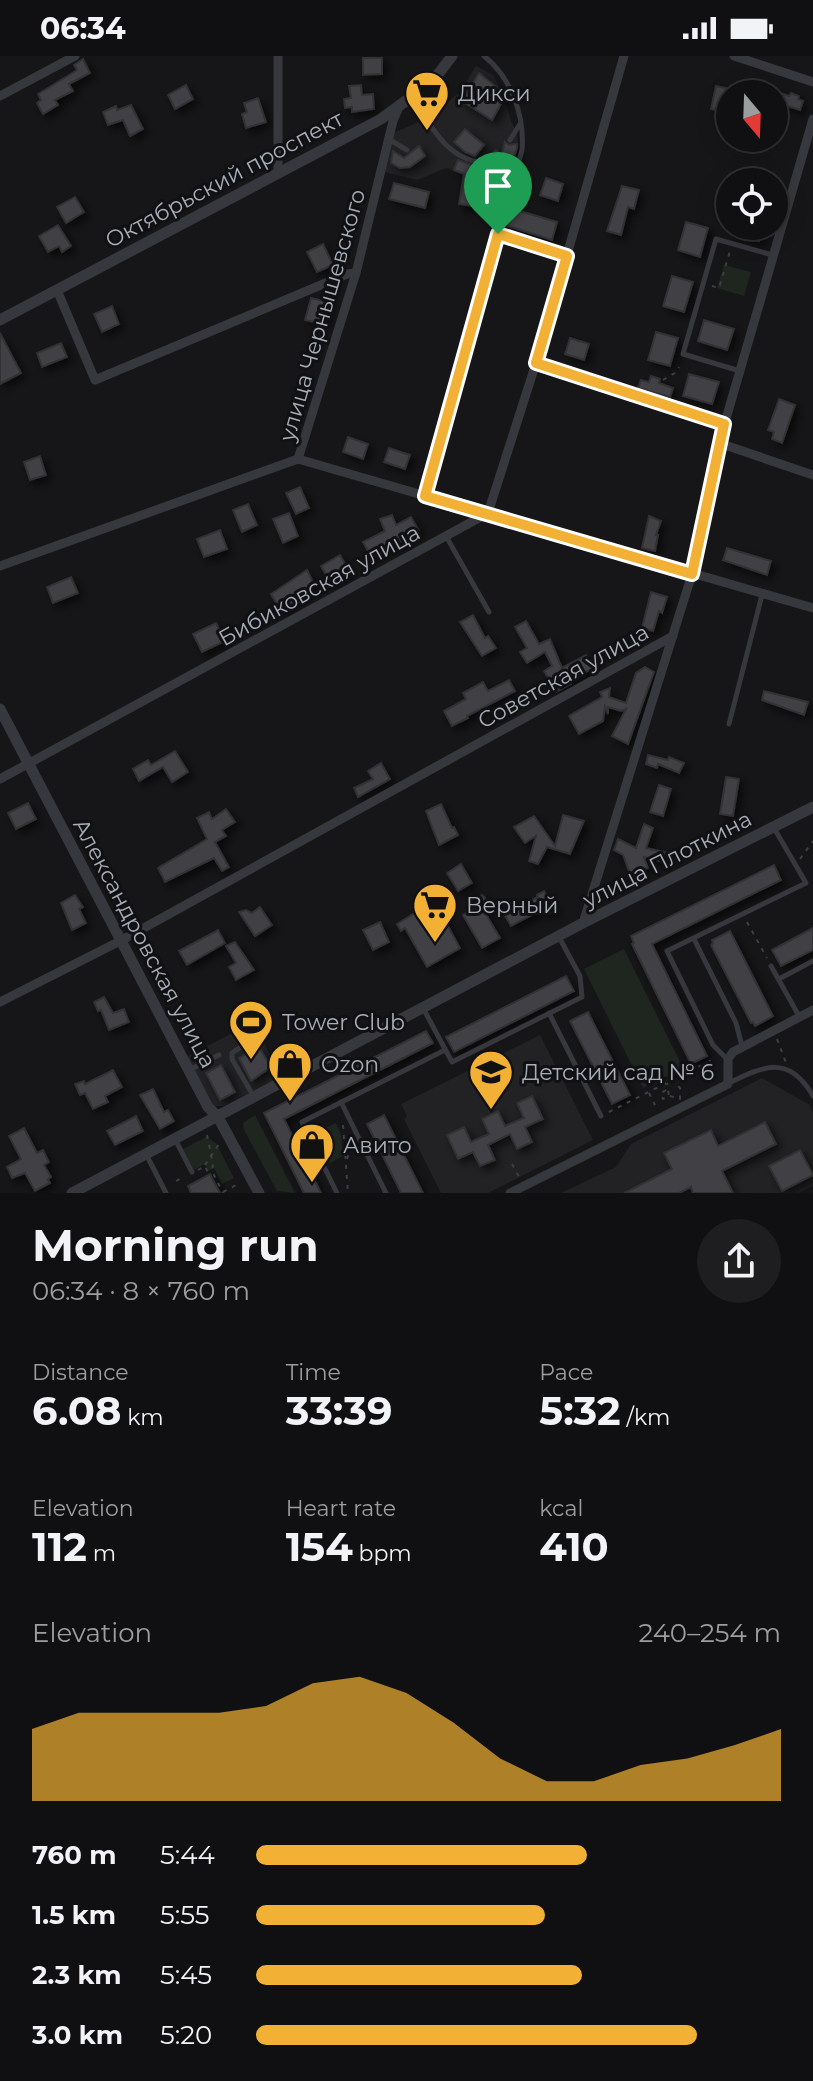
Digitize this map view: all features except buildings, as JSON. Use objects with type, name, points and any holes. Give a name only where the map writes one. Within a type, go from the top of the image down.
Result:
[{"type":"street","points":[[0,96],[75,56]]},
{"type":"street","points":[[278,56],[278,174]]},
{"type":"street","name":"Октябрьский проспект","points":[[0,320],[399,107],[433,81],[452,56]]},
{"type":"street","points":[[488,513],[536,363],[624,56]]},
{"type":"street","points":[[734,56],[813,82]]},
{"type":"street","name":"улица Чернышевского","points":[[0,566],[298,459],[356,273],[399,107]]},
{"type":"street","name":"Советская улица","points":[[0,1002],[122,940],[673,636],[692,574],[724,424],[813,119]]},
{"type":"street","points":[[57,290],[95,380],[347,274],[356,273]]},
{"type":"street","points":[[719,443],[813,475]]},
{"type":"street","points":[[298,459],[813,608]]},
{"type":"street","name":"Бибиковская улица","points":[[0,779],[488,513]]},
{"type":"street","points":[[583,923],[673,636]]},
{"type":"street","name":"Александровская улица","points":[[0,709],[208,1107],[218,1117],[259,1193]]},
{"type":"street","name":"улица Плоткина","points":[[72,1193],[583,923],[813,807]]},
{"type":"street","points":[[510,1193],[728,1084],[726,1057],[813,1010]]},
{"type":"lane","points":[[425,496],[522,150],[521,123],[505,78],[498,66],[484,56]]},
{"type":"lane","points":[[413,98],[448,149],[459,157],[489,163],[496,152]]},
{"type":"lane","points":[[510,140],[521,123]]},
{"type":"lane","points":[[390,140],[407,150]]},
{"type":"lane","points":[[498,234],[567,256]]},
{"type":"lane","points":[[741,371],[683,354],[690,327],[716,239],[774,255]]},
{"type":"lane","points":[[536,363],[724,424]]},
{"type":"lane","points":[[446,536],[489,612]]},
{"type":"lane","points":[[729,724],[762,595]]},
{"type":"lane","points":[[774,827],[806,883]]},
{"type":"lane","points":[[726,1057],[713,1045],[667,951],[813,879]]},
{"type":"lane","points":[[423,1008],[452,1062],[582,997],[580,976],[559,936]]},
{"type":"lane","points":[[694,939],[736,1023],[742,1047]]},
{"type":"lane","points":[[778,979],[813,961]]},
{"type":"lane","points":[[771,966],[800,1017]]},
{"type":"lane","points":[[549,1013],[601,1116]]},
{"type":"lane","points":[[251,1040],[232,1053],[232,1059],[254,1098]]},
{"type":"lane","points":[[337,1193],[302,1122],[445,1050]]},
{"type":"lane","points":[[189,1070],[219,1055]]},
{"type":"lane","points":[[728,1084],[771,1065],[796,1077],[813,1096]]},
{"type":"lane","points":[[341,1102],[386,1193]]},
{"type":"lane","points":[[176,1140],[192,1172]]},
{"type":"lane","points":[[146,1155],[166,1193]]},
{"type":"path","points":[[707,284],[719,288],[729,252]]},
{"type":"path","points":[[663,380],[679,367]]},
{"type":"path","points":[[795,865],[813,841]]},
{"type":"path","points":[[743,914],[771,966]]},
{"type":"path","points":[[773,1031],[786,1060],[787,1071]]},
{"type":"path","points":[[601,1116],[726,1057]]},
{"type":"path","points":[[663,1099],[669,1096],[680,1099],[680,1088],[672,1080]]},
{"type":"path","points":[[667,1083],[669,1096]]},
{"type":"path","points":[[654,1089],[661,1093],[663,1104]]},
{"type":"path","points":[[661,1093],[666,1090]]},
{"type":"path","points":[[649,1092],[655,1105]]},
{"type":"path","points":[[346,1113],[343,1119],[348,1193]]},
{"type":"path","points":[[346,1162],[357,1134]]},
{"type":"path","points":[[207,1135],[212,1171],[223,1192],[240,1183]]},
{"type":"path","points":[[205,1166],[220,1143]]},
{"type":"path","points":[[512,1164],[521,1182]]},
{"type":"shaded area","points":[[476,66],[493,75],[517,132],[518,144],[503,187],[446,168],[417,180],[385,172],[395,132],[428,118],[460,92]]},
{"type":"shaded area","points":[[724,265],[751,272],[744,296],[717,288]]},
{"type":"shaded area","points":[[624,949],[683,1068],[643,1088],[584,969]]},
{"type":"shaded area","points":[[253,1022],[281,1076],[224,1106],[214,1106],[187,1057]]},
{"type":"shaded area","name":"Детский сад № 6","points":[[540,1035],[593,1140],[488,1193],[441,1193],[404,1119],[407,1116],[401,1104]]},
{"type":"shaded area","points":[[762,1078],[810,1105],[813,1112],[813,1186],[799,1193],[561,1193],[616,1167],[631,1144]]},
{"type":"shaded area","points":[[255,1115],[295,1193],[277,1191],[244,1130],[243,1123]]},
{"type":"shaded area","points":[[336,1123],[341,1135],[343,1156],[330,1163],[316,1133]]},
{"type":"shaded area","points":[[206,1137],[216,1143],[234,1178],[222,1184],[214,1168],[208,1171],[205,1164],[194,1170],[183,1149]]},
{"type":"place","name":"Дикси","points":[[427,132]]},
{"type":"place","name":"Верный","points":[[435,944]]},
{"type":"place","name":"Tower Club","points":[[251,1061]]},
{"type":"place","name":"Ozon","points":[[290,1103]]},
{"type":"place","name":"Детский сад № 6","points":[[491,1111]]},
{"type":"place","name":"Авито","points":[[312,1184]]},
{"type":"route","points":[[498,234],[567,256],[536,363],[724,424],[692,574],[425,496],[498,234]]}]
